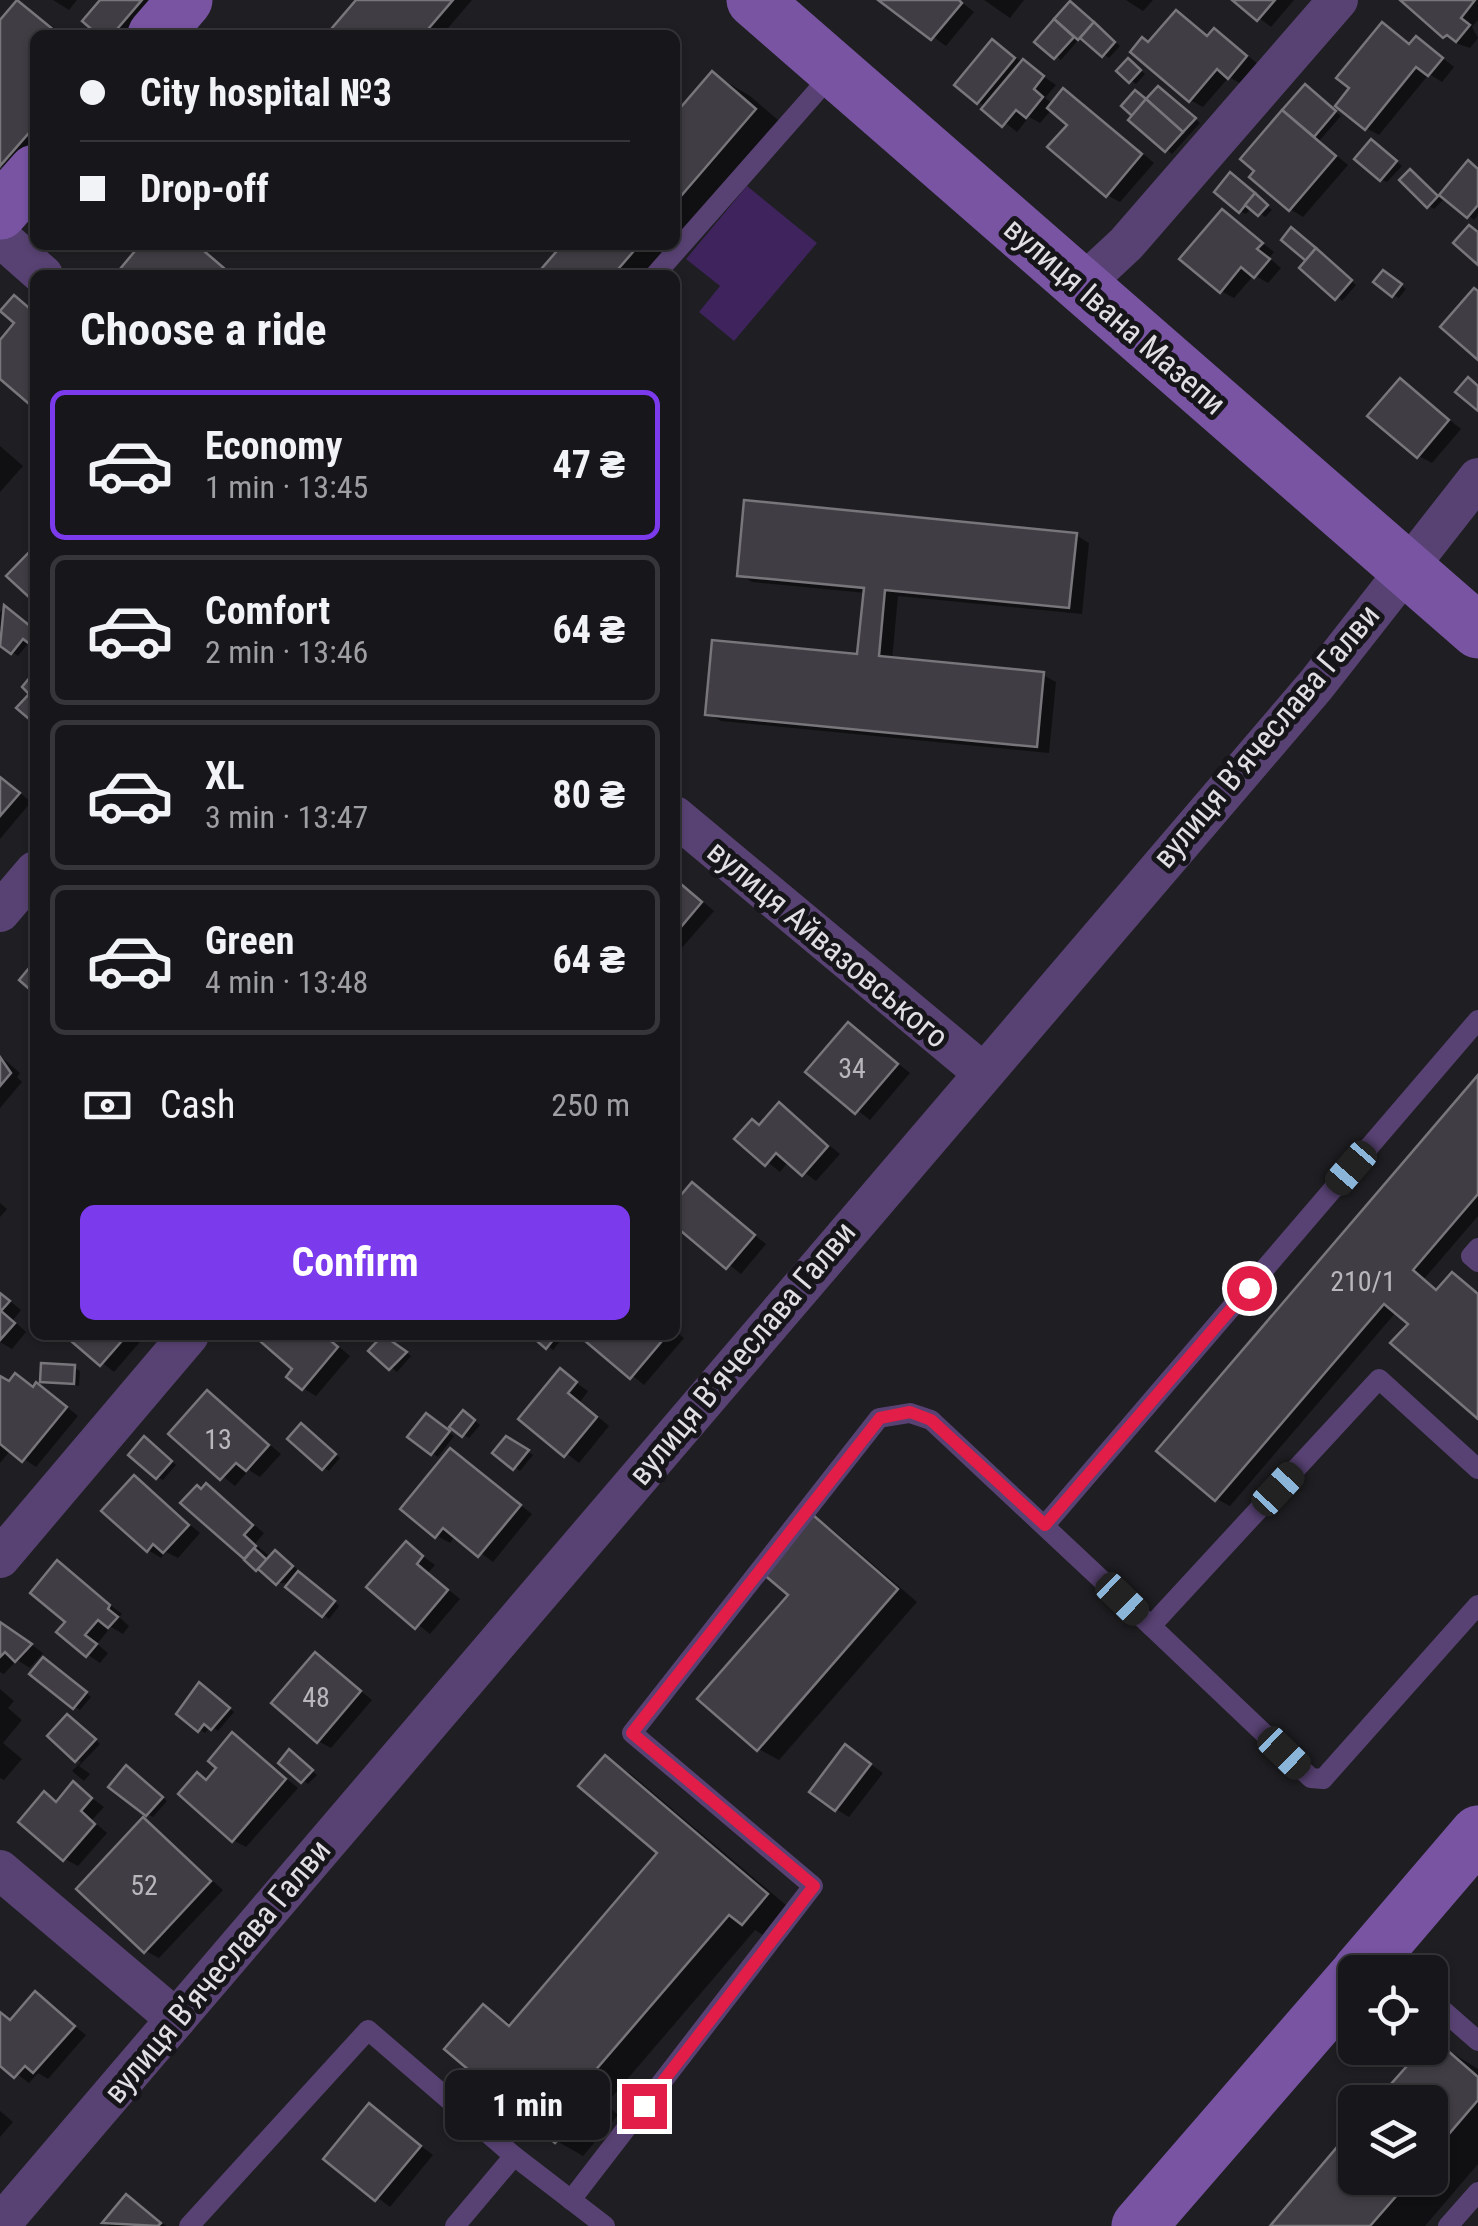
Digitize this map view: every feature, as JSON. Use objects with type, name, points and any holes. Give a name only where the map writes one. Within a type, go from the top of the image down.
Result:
[{"type":"street","points":[[158,30],[185,0]]},
{"type":"street","points":[[1081,286],[1126,244],[1338,0]]},
{"type":"street","name":"вулиця Івана Мазепи","points":[[769,4],[834,73],[1478,630]]},
{"type":"street","points":[[0,212],[30,178]]},
{"type":"street","points":[[0,237],[37,270]]},
{"type":"street","name":"вулиця Вʼячеслава Галви","points":[[0,2225],[1316,684],[1478,478]]},
{"type":"street","name":"вулиця Айвазовського","points":[[680,820],[982,1071]]},
{"type":"street","points":[[0,912],[30,878]]},
{"type":"street","points":[[0,1558],[184,1340]]},
{"type":"street","points":[[1378,1955],[1478,1833]]},
{"type":"street","points":[[0,1870],[176,2019]]},
{"type":"street","points":[[1139,2226],[1338,2001]]},
{"type":"lane","points":[[680,247],[834,73]]},
{"type":"lane","points":[[659,270],[677,250]]},
{"type":"lane","points":[[1045,1525],[1478,1020]]},
{"type":"lane","points":[[1478,1248],[1472,1256],[1478,1262]]},
{"type":"lane","points":[[1150,1626],[1379,1379],[1478,1468]]},
{"type":"lane","points":[[571,2200],[814,1886],[632,1733],[880,1418],[910,1412],[931,1420],[1310,1778],[1323,1780],[1478,1605]]},
{"type":"lane","points":[[1448,2015],[1478,2041]]},
{"type":"lane","points":[[192,2225],[368,2030],[514,2156],[605,2226]]},
{"type":"lane","points":[[454,2226],[514,2156]]},
{"type":"lane","points":[[1448,2226],[1478,2192]]},
{"type":"shaded area","points":[[747,186],[817,243],[734,341],[699,312],[720,286],[686,259]]},
{"type":"building","points":[[17,0],[54,30],[30,30],[30,132],[0,166],[0,20]]},
{"type":"building","points":[[100,0],[142,0],[116,30],[92,30],[82,21]]},
{"type":"building","points":[[356,0],[453,0],[427,30],[330,30]]},
{"type":"building","points":[[878,0],[959,0],[962,3],[931,40]]},
{"type":"building","points":[[1232,0],[1275,0],[1257,21]]},
{"type":"building","points":[[1400,0],[1475,0],[1461,18],[1470,25],[1456,42],[1447,35],[1443,38]]},
{"type":"building","points":[[1070,1],[1094,22],[1078,40],[1054,19]]},
{"type":"building","points":[[1176,10],[1207,36],[1214,28],[1247,56],[1228,79],[1217,69],[1189,102],[1130,52],[1142,37],[1148,42]]},
{"type":"building","points":[[1054,19],[1074,37],[1054,59],[1034,42]]},
{"type":"building","points":[[1094,22],[1115,42],[1102,57],[1080,38]]},
{"type":"building","points":[[1382,22],[1409,44],[1416,36],[1443,58],[1428,76],[1416,67],[1365,130],[1335,106],[1349,88],[1336,78]]},
{"type":"building","points":[[992,39],[1015,58],[977,104],[954,85]]},
{"type":"building","points":[[1128,58],[1141,70],[1129,83],[1116,71]]},
{"type":"building","points":[[1023,59],[1044,76],[1034,89],[1043,97],[1026,118],[1016,110],[1002,127],[981,109]]},
{"type":"building","points":[[712,71],[756,109],[680,197],[680,108]]},
{"type":"building","points":[[1305,84],[1336,111],[1314,137],[1282,110]]},
{"type":"building","points":[[1158,86],[1196,118],[1183,132],[1146,99]]},
{"type":"building","points":[[1063,88],[1142,154],[1106,197],[1047,147],[1067,125],[1047,108]]},
{"type":"building","points":[[1135,90],[1146,99],[1132,116],[1121,106]]},
{"type":"building","points":[[1146,99],[1183,132],[1165,152],[1128,120]]},
{"type":"building","points":[[1282,110],[1336,156],[1289,211],[1249,177],[1254,171],[1240,159]]},
{"type":"building","points":[[1371,139],[1397,161],[1380,181],[1354,159]]},
{"type":"building","points":[[1468,160],[1478,169],[1478,205],[1467,218],[1439,195]]},
{"type":"building","points":[[1410,169],[1438,196],[1427,208],[1399,180]]},
{"type":"building","points":[[1230,172],[1255,193],[1239,213],[1214,192]]},
{"type":"building","points":[[1255,193],[1268,205],[1258,216],[1245,205]]},
{"type":"building","points":[[1222,209],[1263,243],[1257,249],[1270,259],[1254,278],[1241,267],[1220,293],[1179,259]]},
{"type":"building","points":[[1469,225],[1478,232],[1478,265],[1453,243]]},
{"type":"building","points":[[1291,227],[1316,248],[1306,261],[1281,240]]},
{"type":"building","points":[[1316,248],[1352,280],[1335,300],[1299,268]]},
{"type":"building","points":[[136,250],[203,250],[226,270],[119,270]]},
{"type":"building","points":[[558,250],[635,250],[617,270],[540,270]]},
{"type":"building","points":[[1383,270],[1402,284],[1392,297],[1373,282]]},
{"type":"building","points":[[1474,288],[1478,291],[1478,360],[1440,327]]},
{"type":"building","points":[[14,295],[30,309],[30,405],[0,379],[0,340],[14,323],[0,311]]},
{"type":"building","points":[[1468,377],[1478,386],[1478,411],[1455,392]]},
{"type":"building","points":[[1400,378],[1449,420],[1417,458],[1367,416]]},
{"type":"building","points":[[744,500],[1077,533],[1069,608],[885,590],[879,656],[1044,672],[1037,747],[705,715],[712,640],[857,654],[864,588],[737,576]]},
{"type":"building","points":[[30,551],[30,598],[6,576]]},
{"type":"building","points":[[4,605],[30,626],[30,644],[23,639],[11,654],[0,646]]},
{"type":"building","points":[[30,677],[30,720],[16,708],[29,694],[22,687]]},
{"type":"building","points":[[0,777],[20,793],[0,816]]},
{"type":"building","points":[[680,883],[702,902],[680,928]]},
{"type":"building","points":[[30,967],[30,990],[19,980]]},
{"type":"building","points":[[848,1022],[898,1064],[855,1114],[805,1072]]},
{"type":"building","points":[[0,1057],[11,1073],[0,1086]]},
{"type":"building","points":[[1478,1075],[1478,1194],[1413,1270],[1436,1290],[1452,1272],[1478,1294],[1478,1419],[1390,1343],[1408,1324],[1384,1304],[1215,1501],[1156,1451]]},
{"type":"building","points":[[779,1102],[828,1146],[802,1176],[776,1153],[765,1166],[734,1139],[752,1119],[759,1125]]},
{"type":"building","points":[[692,1182],[755,1235],[726,1269],[680,1230],[680,1196]]},
{"type":"building","points":[[0,1293],[10,1301],[1,1311],[15,1323],[0,1340]]},
{"type":"building","points":[[70,1340],[123,1340],[100,1366]]},
{"type":"building","points":[[259,1340],[330,1340],[338,1347],[302,1390],[286,1377],[292,1369]]},
{"type":"building","points":[[378,1340],[390,1340],[407,1352],[389,1370],[368,1351]]},
{"type":"building","points":[[536,1340],[553,1340],[546,1349]]},
{"type":"building","points":[[584,1340],[663,1340],[630,1379]]},
{"type":"building","points":[[41,1363],[75,1365],[74,1384],[40,1382]]},
{"type":"building","points":[[560,1368],[577,1382],[568,1393],[597,1417],[564,1457],[518,1419]]},
{"type":"building","points":[[15,1373],[33,1387],[36,1382],[67,1407],[22,1462],[0,1444],[0,1376],[9,1381]]},
{"type":"building","points":[[207,1390],[269,1445],[246,1471],[236,1463],[220,1480],[168,1434]]},
{"type":"building","points":[[463,1410],[475,1420],[462,1437],[449,1427]]},
{"type":"building","points":[[426,1413],[450,1431],[431,1455],[407,1437]]},
{"type":"building","points":[[301,1423],[336,1454],[322,1470],[287,1439]]},
{"type":"building","points":[[144,1436],[172,1461],[156,1479],[128,1455]]},
{"type":"building","points":[[506,1436],[529,1450],[513,1470],[492,1453]]},
{"type":"building","points":[[450,1448],[521,1505],[478,1557],[443,1528],[435,1538],[400,1509]]},
{"type":"building","points":[[134,1475],[189,1525],[163,1553],[153,1544],[147,1552],[101,1511]]},
{"type":"building","points":[[206,1483],[253,1525],[244,1535],[256,1546],[244,1559],[180,1503],[197,1485],[201,1489]]},
{"type":"building","points":[[813,1515],[898,1589],[757,1751],[697,1699],[788,1595],[762,1573]]},
{"type":"building","points":[[406,1541],[423,1556],[417,1564],[448,1590],[415,1629],[366,1587]]},
{"type":"building","points":[[254,1548],[267,1560],[256,1571],[244,1560]]},
{"type":"building","points":[[275,1550],[293,1566],[276,1585],[258,1569]]},
{"type":"building","points":[[57,1560],[110,1605],[108,1609],[118,1617],[108,1628],[98,1620],[85,1635],[97,1644],[86,1657],[56,1632],[65,1622],[30,1593]]},
{"type":"building","points":[[298,1571],[335,1601],[322,1617],[285,1587]]},
{"type":"building","points":[[0,1622],[32,1644],[15,1662],[5,1652],[0,1657]]},
{"type":"building","points":[[315,1652],[361,1691],[317,1743],[271,1703]]},
{"type":"building","points":[[43,1657],[87,1692],[73,1709],[29,1674]]},
{"type":"building","points":[[199,1682],[230,1708],[211,1730],[204,1724],[198,1732],[176,1714]]},
{"type":"building","points":[[67,1714],[96,1739],[75,1762],[47,1736]]},
{"type":"building","points":[[232,1732],[286,1779],[232,1842],[178,1794],[197,1772],[206,1780],[216,1768],[208,1761]]},
{"type":"building","points":[[845,1744],[871,1764],[835,1811],[809,1792]]},
{"type":"building","points":[[289,1749],[313,1770],[301,1783],[278,1763]]},
{"type":"building","points":[[605,1755],[768,1894],[742,1925],[729,1915],[581,2087],[594,2098],[555,2143],[444,2049],[483,2004],[509,2026],[657,1853],[578,1786]]},
{"type":"building","points":[[126,1765],[163,1797],[146,1816],[108,1787]]},
{"type":"building","points":[[73,1781],[92,1798],[81,1811],[95,1824],[63,1861],[18,1822],[44,1791],[56,1802]]},
{"type":"building","points":[[143,1817],[211,1881],[144,1953],[76,1889]]},
{"type":"building","points":[[35,1991],[75,2026],[33,2073],[25,2066],[14,2078],[0,2066],[0,2012],[10,2020]]},
{"type":"building","points":[[1448,2051],[1478,2077],[1478,2100],[1448,2135],[1448,2085],[1390,2085],[1408,2065],[1448,2065]]},
{"type":"building","points":[[369,2103],[421,2146],[375,2201],[323,2159]]},
{"type":"building","points":[[1338,2146],[1338,2195],[1397,2195],[1370,2226],[1270,2226]]},
{"type":"building","points":[[126,2194],[161,2223],[102,2223]]},
{"type":"route","points":[[644,2106],[814,1886],[632,1733],[880,1418],[910,1412],[931,1420],[1045,1525],[1249,1288]]}]
